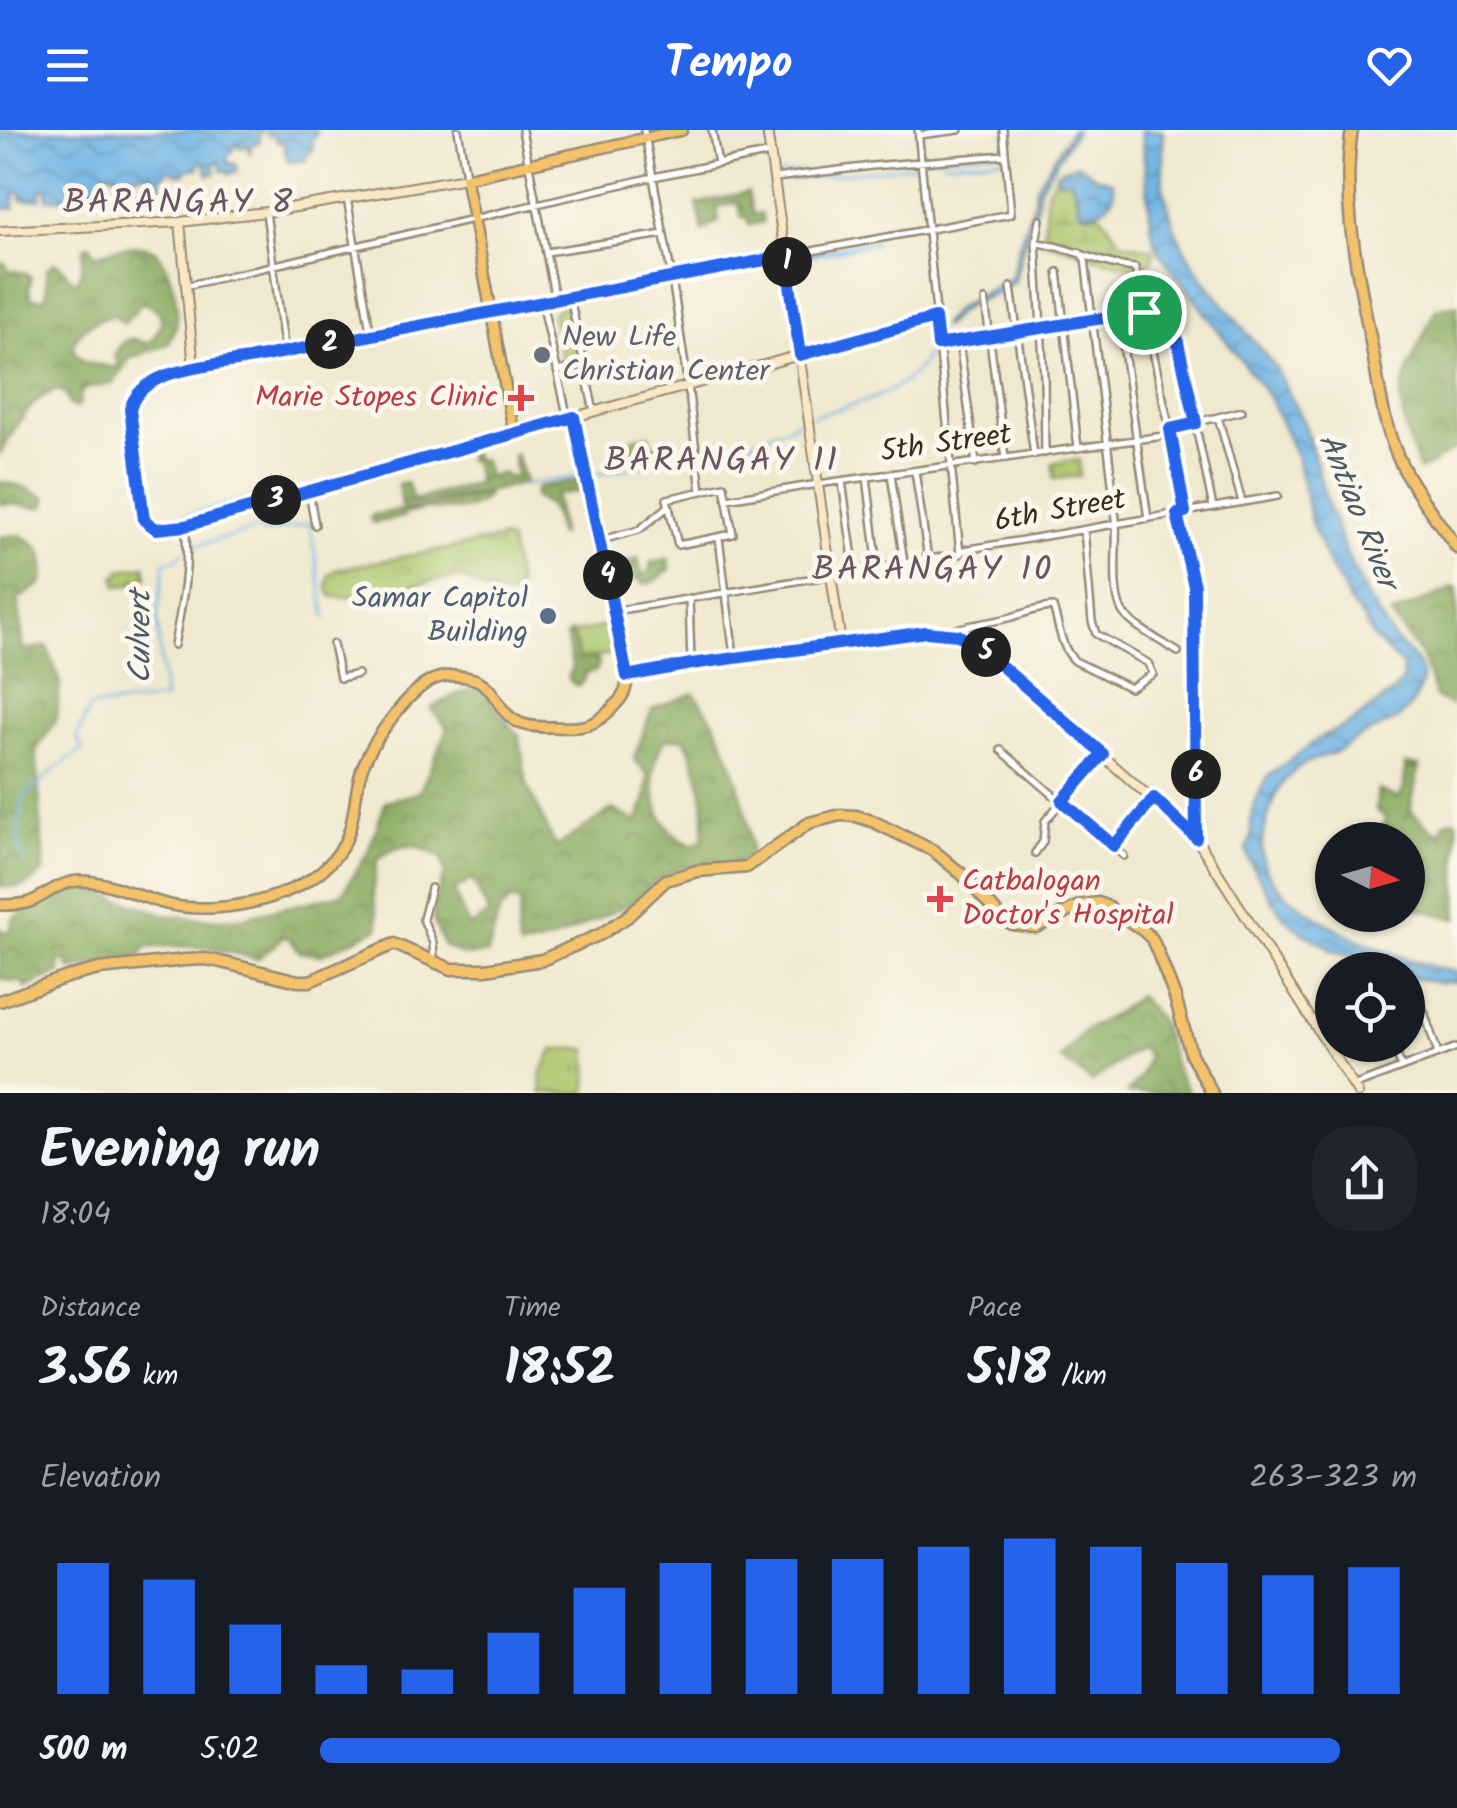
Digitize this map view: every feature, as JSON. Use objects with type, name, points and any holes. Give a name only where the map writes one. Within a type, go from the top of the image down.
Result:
[{"type":"highway","points":[[1352,130],[1349,210],[1384,416],[1398,458],[1457,548]]},
{"type":"highway","points":[[0,1001],[99,969],[186,960],[206,959],[310,981],[394,944],[451,969],[466,971],[542,960],[601,934],[627,917],[666,880],[696,871],[748,867],[809,824],[840,815],[856,816],[934,851],[964,876],[1001,918],[1012,924],[1036,927],[1079,906],[1098,903],[1142,930],[1152,938],[1191,1054],[1212,1093]]},
{"type":"main road","points":[[0,905],[30,902],[61,884],[82,881],[108,885],[168,905],[209,907],[258,902],[300,886],[339,853],[348,832],[362,770],[372,749],[420,688],[445,675],[476,678],[485,683],[506,713],[531,726],[577,727],[607,716],[624,694],[627,676],[585,468],[571,418],[514,433],[466,178],[645,134],[682,130]]},
{"type":"street","points":[[0,231],[180,222],[266,212],[466,178],[458,130]]},
{"type":"street","points":[[522,130],[555,300]]},
{"type":"street","points":[[712,130],[718,164]]},
{"type":"street","points":[[767,130],[841,644]]},
{"type":"street","points":[[960,130],[918,132],[960,554]]},
{"type":"street","points":[[514,433],[185,526],[156,529],[144,520],[130,409],[132,400],[146,386],[194,368],[1011,214],[1003,130]]},
{"type":"street","points":[[645,134],[672,278],[700,491]]},
{"type":"street","points":[[185,286],[771,153]]},
{"type":"street","points":[[775,178],[1006,154]]},
{"type":"street","points":[[347,198],[371,336]]},
{"type":"street","points":[[266,212],[285,352]]},
{"type":"street","points":[[1040,220],[1036,243],[1045,453]]},
{"type":"street","points":[[180,222],[194,368]]},
{"type":"street","points":[[546,252],[664,234]]},
{"type":"street","points":[[1036,243],[1056,245],[1114,266],[1135,268],[1185,512]]},
{"type":"street","points":[[1079,252],[1085,260],[1108,444],[1122,612],[1178,652]]},
{"type":"street","points":[[1058,272],[1078,448]]},
{"type":"street","points":[[1166,286],[1213,508]]},
{"type":"street","points":[[1011,287],[1034,455]]},
{"type":"street","points":[[570,297],[594,412]]},
{"type":"street","points":[[986,300],[1005,458]]},
{"type":"street","points":[[542,302],[571,418],[800,355],[936,324]]},
{"type":"street","points":[[938,345],[1170,307]]},
{"type":"street","points":[[1119,316],[1148,519]]},
{"type":"street","points":[[958,342],[976,463]]},
{"type":"street","points":[[557,371],[584,366]]},
{"type":"street","name":"5th Street","points":[[727,499],[1135,440],[1242,412]]},
{"type":"street","points":[[1218,417],[1242,502]]},
{"type":"street","points":[[916,471],[928,559]]},
{"type":"street","points":[[891,474],[904,564]]},
{"type":"street","points":[[867,477],[878,568]]},
{"type":"street","points":[[842,482],[855,572]]},
{"type":"street","points":[[724,486],[727,499],[734,534],[678,545],[667,499],[724,486]]},
{"type":"street","points":[[309,491],[314,523]]},
{"type":"street","name":"6th Street","points":[[614,610],[904,564],[964,550],[1278,496]]},
{"type":"street","points":[[601,540],[639,530],[668,506]]},
{"type":"street","points":[[1177,514],[1194,586],[1196,838]]},
{"type":"street","points":[[174,645],[187,572],[185,526]]},
{"type":"street","points":[[944,632],[1053,607],[1068,656],[1130,688],[1150,677],[1153,674],[1148,663],[1096,634],[1084,530]]},
{"type":"street","points":[[719,537],[734,658]]},
{"type":"street","points":[[689,598],[691,664]]},
{"type":"street","points":[[627,676],[926,632],[958,635],[983,650],[1196,838],[1356,1089],[1401,1067],[1457,1047]]},
{"type":"street","points":[[333,644],[340,678],[358,674]]},
{"type":"street","points":[[1000,750],[1124,856]]},
{"type":"street","points":[[1035,853],[1044,842],[1045,821],[1103,754]]},
{"type":"street","points":[[1114,846],[1154,798]]},
{"type":"street","points":[[431,888],[422,919],[433,942],[434,962]]},
{"type":"street","points":[[1425,1016],[1438,1054]]},
{"type":"street","points":[[1399,1062],[1401,1067]]},
{"type":"green space","points":[[1056,176],[1059,181],[1069,179],[1080,212],[1099,212],[1121,242],[1153,249],[1150,262],[1140,267],[1128,266],[1043,241],[1047,191]]},
{"type":"green space","points":[[748,192],[753,215],[761,213],[763,222],[749,225],[738,202],[717,207],[719,221],[703,231],[697,204]]},
{"type":"green space","points":[[91,246],[94,255],[136,246],[156,252],[167,269],[174,292],[175,330],[168,344],[130,358],[113,383],[85,389],[75,408],[59,390],[40,398],[24,415],[0,454],[0,263],[5,263],[9,270],[26,273],[31,278],[31,298],[43,299],[47,294],[46,270],[54,263],[77,282],[84,248]],"holes":[[[141,303],[155,308],[161,317],[152,341],[129,339],[122,343],[114,356],[117,368],[83,362],[73,344],[81,332],[114,315],[124,324]]]},
{"type":"green space","points":[[1457,304],[1457,448],[1419,471],[1403,418],[1402,391],[1436,309]]},
{"type":"green space","points":[[559,307],[567,308],[578,356],[572,363],[561,356],[552,314]]},
{"type":"green space","points":[[649,435],[652,447],[659,446],[661,457],[635,462],[631,439]]},
{"type":"green space","points":[[471,452],[478,461],[483,459],[488,477],[503,473],[508,478],[516,476],[516,454],[525,483],[401,506],[398,484],[407,482],[413,500],[478,483],[473,462],[468,460]]},
{"type":"green space","points":[[1079,460],[1080,476],[1054,479],[1053,463]]},
{"type":"green space","points":[[584,480],[586,490],[555,495],[561,534],[558,535],[552,512],[535,498],[535,490]]},
{"type":"green space","points":[[2,482],[47,498],[45,506],[0,505]]},
{"type":"green space","points":[[487,495],[469,508],[428,509],[375,523],[370,520],[373,515]]},
{"type":"green space","points":[[19,535],[39,548],[44,566],[42,583],[18,600],[24,650],[47,646],[60,683],[56,720],[36,750],[44,870],[29,883],[14,887],[0,886],[0,537]]},
{"type":"green space","points":[[503,538],[510,542],[518,588],[515,594],[489,593],[456,577],[343,598],[331,596],[327,587],[329,575],[338,569]]},
{"type":"green space","points":[[638,558],[642,575],[651,572],[650,563],[668,559],[670,569],[653,582],[642,584],[640,579],[632,580],[628,561]]},
{"type":"green space","points":[[145,566],[147,577],[117,586],[115,576],[121,575],[120,570]]},
{"type":"green space","points":[[1455,587],[1457,692],[1451,706],[1436,698],[1422,657],[1391,615]]},
{"type":"green space","points":[[606,626],[612,654],[579,660],[574,633]]},
{"type":"green space","points":[[571,632],[579,660],[597,658],[599,664],[577,686],[568,679],[573,670],[566,636]]},
{"type":"green space","points":[[484,689],[519,735],[527,785],[556,847],[612,809],[637,822],[646,799],[648,775],[634,759],[652,709],[694,693],[715,723],[731,762],[746,813],[750,858],[681,867],[654,882],[632,903],[552,940],[520,948],[517,936],[521,903],[511,899],[499,913],[488,953],[464,956],[444,946],[433,920],[445,874],[442,858],[424,849],[402,847],[377,859],[373,894],[379,928],[321,955],[300,952],[289,938],[282,936],[257,959],[201,948],[159,946],[145,948],[140,957],[70,970],[68,961],[59,962],[60,973],[26,988],[20,980],[0,978],[0,929],[9,933],[14,918],[83,887],[170,916],[205,919],[240,918],[342,894],[368,852],[386,801],[419,793],[448,729],[431,709],[456,695]],"holes":[[[684,738],[699,774],[703,799],[703,839],[693,845],[679,839],[669,828],[661,815],[653,783],[654,766],[666,739]],[[472,879],[489,914],[469,927],[454,891]]]},
{"type":"green space","points":[[1405,764],[1419,766],[1410,811],[1423,822],[1385,822],[1387,818],[1376,811],[1378,790],[1399,798],[1404,788]]},
{"type":"green space","points":[[1457,821],[1457,919],[1425,911],[1425,824],[1441,833],[1445,822]]},
{"type":"green space","points":[[1139,996],[1160,1020],[1176,1070],[1189,1093],[1127,1093],[1140,1078],[1148,1057],[1140,1047],[1092,1082],[1061,1059],[1085,1030]]},
{"type":"green space","points":[[554,1049],[587,1049],[586,1093],[541,1093],[542,1071]]},
{"type":"water","points":[[0,130],[265,130],[259,135],[260,142],[250,146],[251,155],[247,145],[233,147],[227,156],[229,164],[236,163],[238,171],[229,174],[222,171],[219,161],[214,163],[216,173],[208,175],[204,161],[185,174],[166,171],[161,176],[161,186],[152,186],[152,175],[135,174],[134,187],[130,187],[130,177],[105,172],[105,185],[96,186],[95,191],[89,191],[88,178],[75,183],[75,198],[47,199],[47,189],[42,188],[40,199],[21,200],[21,192],[15,192],[14,208],[1,208]]},
{"type":"water","points":[[266,130],[316,130],[313,151],[306,154],[306,160],[288,162],[283,141],[277,142]]},
{"type":"water","points":[[1071,130],[1076,130],[1039,189],[1015,281],[966,306],[941,326],[954,310],[1012,277],[1036,187]]},
{"type":"water","points":[[1141,130],[1163,130],[1163,188],[1175,229],[1206,283],[1276,368],[1305,425],[1329,509],[1351,564],[1383,622],[1421,672],[1420,690],[1403,715],[1340,750],[1303,765],[1286,780],[1275,796],[1262,849],[1264,864],[1275,883],[1315,915],[1315,932],[1344,932],[1389,952],[1337,952],[1297,929],[1272,900],[1249,860],[1246,850],[1251,821],[1256,799],[1268,776],[1319,738],[1348,725],[1393,692],[1403,679],[1402,665],[1373,638],[1331,570],[1312,525],[1297,458],[1269,397],[1158,251],[1152,231]]},
{"type":"water","points":[[1078,164],[1098,178],[1112,181],[1113,196],[1101,209],[1081,211],[1075,188],[1069,179],[1060,180],[1056,172]]},
{"type":"water","points":[[1425,964],[1457,972],[1457,982],[1425,980]]},
{"type":"waterway","points":[[942,163],[1009,158],[1008,148]]},
{"type":"waterway","points":[[886,162],[1002,151]]},
{"type":"waterway","points":[[781,181],[919,165]]},
{"type":"waterway","points":[[780,175],[804,172]]},
{"type":"waterway","points":[[791,258],[873,242]]},
{"type":"waterway","points":[[813,416],[870,399],[905,381],[919,368],[929,352],[933,332],[941,326]]},
{"type":"waterway","points":[[135,427],[139,407],[150,392],[186,376]]},
{"type":"waterway","points":[[592,475],[742,446],[805,419]]},
{"type":"waterway","points":[[138,451],[148,508],[163,521],[268,496]]},
{"type":"waterway","points":[[523,485],[578,477]]},
{"type":"waterway","points":[[190,547],[257,529],[263,533],[320,522]]},
{"type":"waterway","points":[[310,525],[326,619]]},
{"type":"waterway","name":"Culvert","points":[[25,862],[17,840],[23,798],[82,750],[77,737],[90,707],[164,699],[157,616],[165,562],[173,561],[183,552]]},
{"type":"place","name":"New Life Christian Center","points":[[542,355]]},
{"type":"place","name":"Marie Stopes Clinic","points":[[521,398]]},
{"type":"place","name":"Samar Capitol Building","points":[[548,616]]},
{"type":"place","name":"Catbalogan Doctor's Hospital","points":[[940,899]]},
{"type":"district","name":"BARANGAY 8","points":[[179,204]]},
{"type":"district","name":"BARANGAY 11","points":[[722,462]]},
{"type":"district","name":"BARANGAY 10","points":[[933,571]]},
{"type":"route","points":[[786,256],[800,355],[935,318],[938,345],[1144,312],[1170,307],[1196,423],[1170,429],[1185,512],[1177,514],[1194,586],[1196,838],[1154,798],[1114,846],[1062,801],[1103,754],[983,650],[958,635],[926,632],[627,676],[574,417],[185,526],[156,529],[144,520],[141,511],[130,422],[132,400],[156,380],[194,368],[786,256]]},
{"type":"water label","name":"Antiao River","points":[[1357,511]]}]
